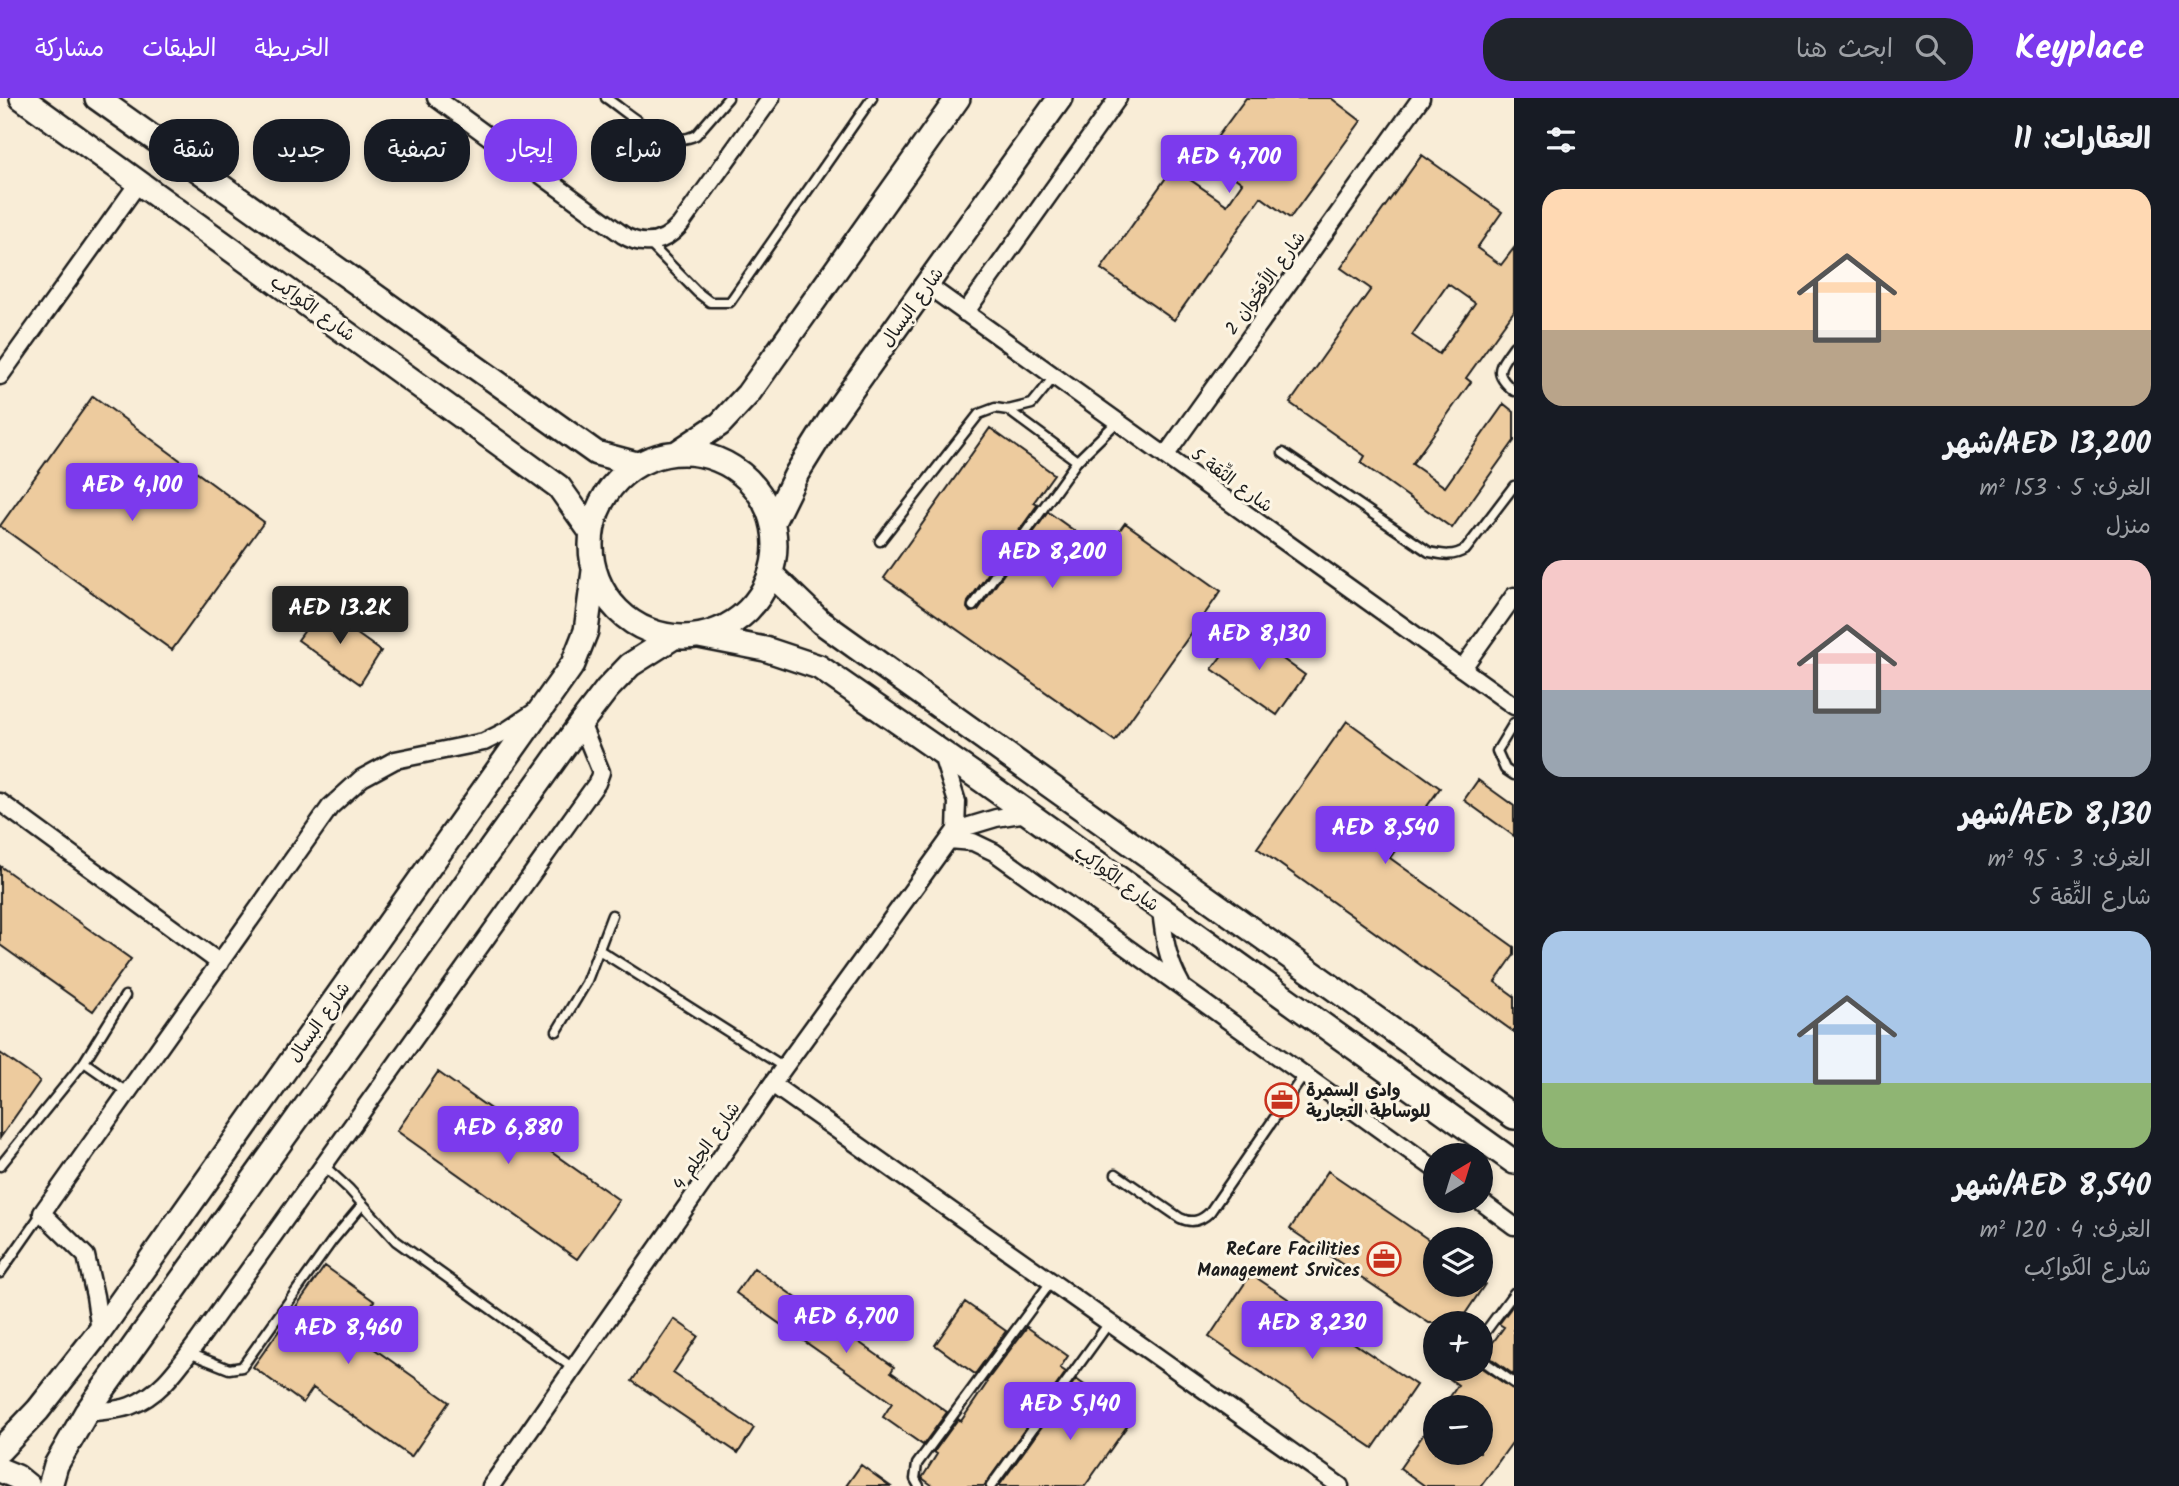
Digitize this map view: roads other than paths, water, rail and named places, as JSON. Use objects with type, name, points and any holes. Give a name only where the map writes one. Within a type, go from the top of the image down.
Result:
[{"type":"street","name":"شارع الكَواكِب","points":[[22,98],[559,487],[591,532]]},
{"type":"street","points":[[97,98],[596,453],[637,464]]},
{"type":"street","points":[[436,98],[623,235],[649,243],[666,237],[680,225],[771,98]]},
{"type":"street","points":[[678,452],[720,424],[748,394],[958,98]]},
{"type":"street","name":"شارع البسال","points":[[773,522],[797,473],[830,420],[1060,98]]},
{"type":"street","points":[[965,313],[1118,98]]},
{"type":"street","name":"شارع الأقحُوان 2","points":[[1165,456],[1421,98]]},
{"type":"street","points":[[0,376],[139,182]]},
{"type":"street","name":"شارع الثِّقة 5","points":[[927,285],[1514,706]]},
{"type":"street","points":[[678,452],[703,454],[727,463],[747,478],[763,498],[773,522],[776,539],[771,573],[760,596],[744,615],[723,628],[699,636],[674,637],[652,632],[624,615],[603,591],[594,571],[590,552],[596,512],[606,493],[620,477],[637,464],[678,452]]},
{"type":"street","name":"شارع البسال","points":[[0,1450],[38,1410],[100,1331],[573,664],[586,631],[594,571]]},
{"type":"street","name":"شارع الكَواكِب","points":[[771,573],[821,622],[1514,1117]]},
{"type":"street","points":[[1462,669],[1514,596]]},
{"type":"street","name":"شارع الكَواكِب","points":[[699,636],[765,649],[819,667],[1514,1162]]},
{"type":"street","points":[[50,1486],[56,1465],[86,1413],[581,723],[630,665],[674,637]]},
{"type":"street","points":[[100,1331],[86,1256],[43,1213],[330,807],[362,778],[395,760],[484,742],[541,708]]},
{"type":"street","points":[[86,1413],[129,1406],[155,1392],[189,1353],[597,783],[601,772],[581,723]]},
{"type":"street","points":[[941,752],[957,802],[953,835]]},
{"type":"street","points":[[0,802],[220,963]]},
{"type":"street","points":[[953,835],[996,818],[1027,813]]},
{"type":"street","points":[[953,835],[994,852],[1423,1160]]},
{"type":"street","name":"شارع الحِلم 4","points":[[491,1486],[784,1067],[953,835]]},
{"type":"street","points":[[1161,910],[1165,948],[1172,969],[1184,988]]},
{"type":"street","points":[[772,1084],[1340,1486]]},
{"type":"street","points":[[1493,1210],[1514,1226]]},
{"type":"street","points":[[0,1470],[28,1486]]},
{"type":"lane","points":[[606,98],[661,135],[675,140],[696,135],[728,98]]},
{"type":"lane","points":[[649,243],[710,302],[730,302],[872,98]]},
{"type":"lane","points":[[1514,346],[1502,362],[1499,372],[1501,381],[1514,391]]},
{"type":"lane","points":[[880,541],[979,414],[995,408],[1007,410],[1032,404],[1054,377]]},
{"type":"lane","points":[[1007,410],[1077,461]]},
{"type":"lane","points":[[973,606],[1077,461],[1117,422]]},
{"type":"lane","points":[[1283,453],[1430,552],[1445,556],[1456,555],[1466,549],[1514,486]]},
{"type":"lane","points":[[1514,723],[1497,751],[1505,769],[1514,775]]},
{"type":"lane","points":[[557,1031],[581,993],[612,915]]},
{"type":"lane","points":[[599,950],[784,1067]]},
{"type":"lane","points":[[0,1166],[84,1062],[125,996]]},
{"type":"lane","points":[[84,1062],[128,1093]]},
{"type":"lane","points":[[1116,1174],[1180,1219],[1200,1220],[1210,1212],[1304,1075]]},
{"type":"lane","points":[[323,1164],[397,1241],[573,1368]]},
{"type":"lane","points":[[189,1353],[229,1369],[242,1367],[332,1241],[362,1205]]},
{"type":"lane","points":[[0,1273],[43,1213]]},
{"type":"lane","points":[[919,1486],[915,1479],[917,1464],[1051,1282]]},
{"type":"lane","points":[[1493,1321],[1514,1293]]},
{"type":"lane","points":[[991,1486],[1109,1322]]},
{"type":"lane","points":[[1493,1368],[1514,1382]]},
{"type":"place","name":"وادي السمرة للوساطة التجارية","points":[[1282,1100]]},
{"type":"place","name":"ReCare Facilities Management Srvices","points":[[1384,1259]]}]
